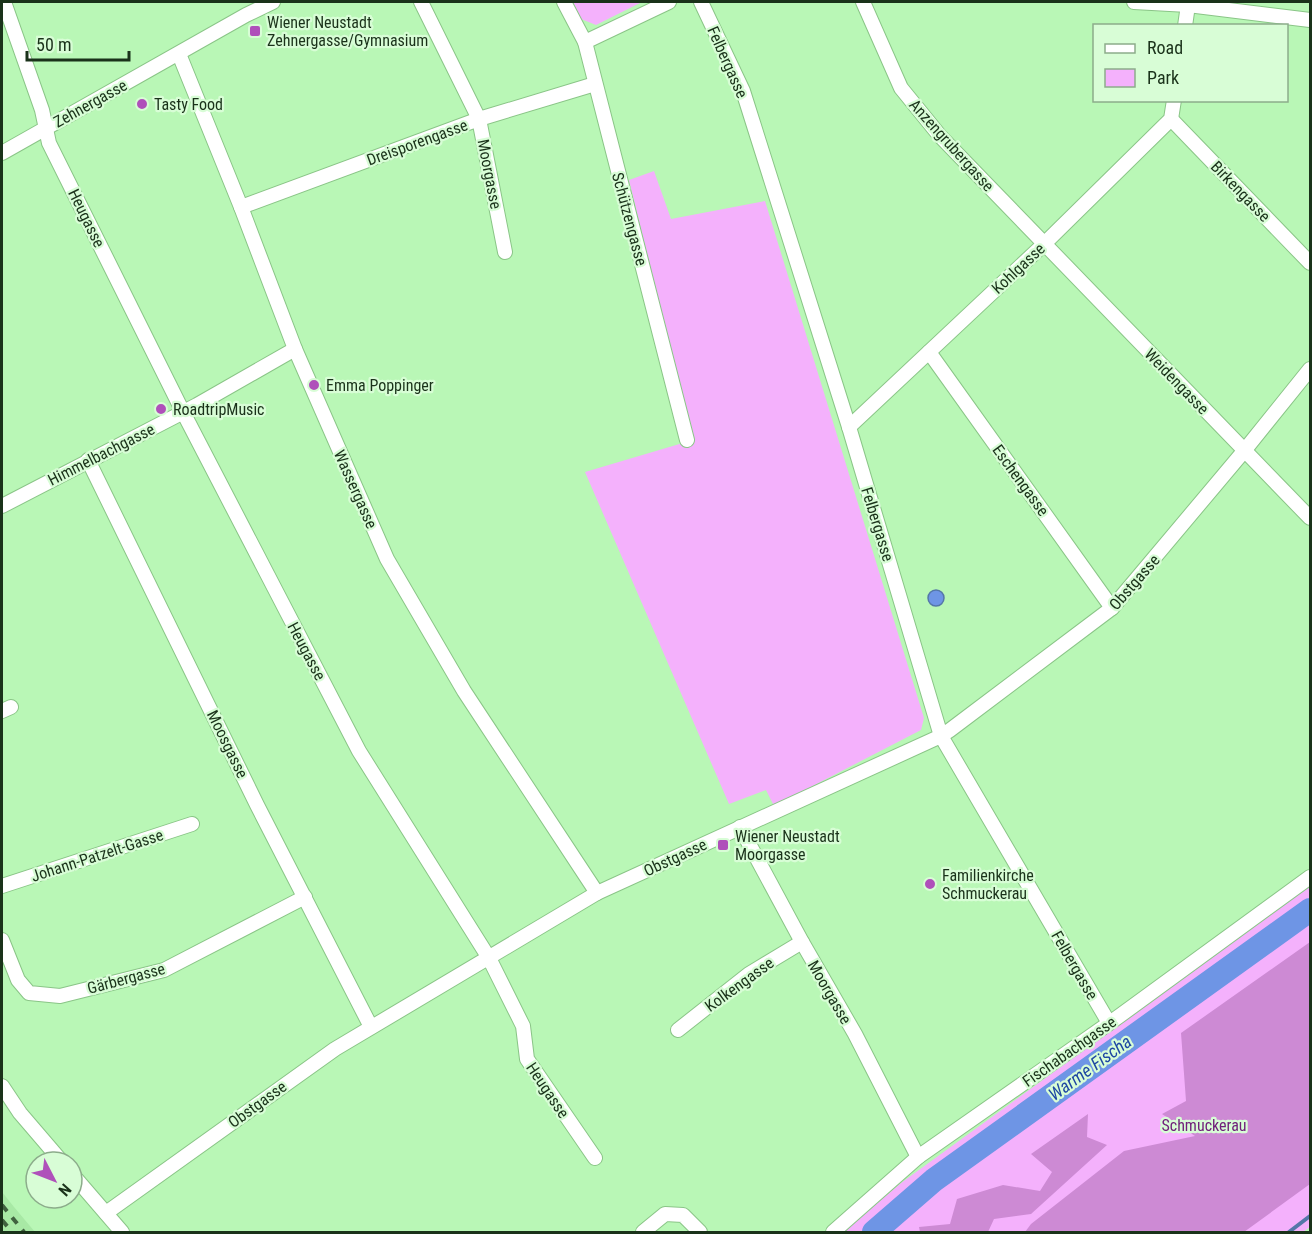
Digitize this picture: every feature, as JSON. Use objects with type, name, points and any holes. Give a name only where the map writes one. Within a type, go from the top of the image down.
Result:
[{"type":"street","name":"Heugasse","points":[[4,2],[42,110],[49,143],[183,412],[359,751],[489,958],[523,1026],[526,1059],[595,1158]]},
{"type":"street","name":"Zehnergasse","points":[[2,153],[270,2]]},
{"type":"street","name":"Moorgasse","points":[[421,2],[479,119],[505,252]]},
{"type":"street","name":"Schützengasse","points":[[564,2],[585,42],[687,440]]},
{"type":"street","points":[[585,42],[669,2]]},
{"type":"street","name":"Felbergasse","points":[[701,2],[743,92],[849,427],[941,736],[1108,1023]]},
{"type":"street","name":"Anzengrubergasse","points":[[863,2],[901,88],[940,136],[1044,244]]},
{"type":"street","points":[[1134,2],[1188,3],[1311,20]]},
{"type":"street","points":[[1185,24],[1188,3]]},
{"type":"street","name":"Wassergasse","points":[[179,54],[295,349],[387,559],[464,691],[597,893]]},
{"type":"street","name":"Dreisporengasse","points":[[241,207],[479,119],[595,84]]},
{"type":"street","points":[[1171,119],[1174,102]]},
{"type":"street","name":"Kohlgasse","points":[[849,427],[1044,244],[1171,119]]},
{"type":"street","name":"Birkengasse","points":[[1171,119],[1311,263]]},
{"type":"street","name":"Weidengasse","points":[[1044,244],[1311,518]]},
{"type":"street","name":"Himmelbachgasse","points":[[2,506],[197,405],[295,349]]},
{"type":"street","name":"Eschengasse","points":[[929,352],[1113,608]]},
{"type":"street","name":"Obstgasse","points":[[106,1213],[335,1048],[597,893],[941,736],[1113,608],[1311,369]]},
{"type":"street","name":"Moosgasse","points":[[88,460],[252,795],[371,1026]]},
{"type":"street","name":"Johann-Patzelt-Gasse","points":[[2,886],[192,824]]},
{"type":"street","name":"Moorgasse","points":[[740,827],[855,1034],[918,1157]]},
{"type":"street","name":"Fischabachgasse","points":[[833,1233],[918,1157],[1311,876]]},
{"type":"street","name":"Gärbergasse","points":[[2,940],[18,980],[29,993],[60,996],[164,970],[305,897]]},
{"type":"street","name":"Kolkengasse","points":[[678,1030],[748,974],[802,942]]},
{"type":"street","points":[[2,1086],[20,1113],[52,1150]]},
{"type":"street","points":[[84,1188],[122,1233]]},
{"type":"street","points":[[644,1233],[665,1214],[683,1215],[700,1233]]},
{"type":"shaded area","points":[[2,1192],[14,1207],[35,1232],[2,1232]]},
{"type":"green space","points":[[573,2],[642,2],[596,25],[581,19]]},
{"type":"green space","points":[[654,171],[671,219],[765,201],[924,718],[921,730],[774,806],[766,790],[729,804],[585,472],[693,440],[629,180]]},
{"type":"green space","name":"Schmuckerau","points":[[1310,886],[1310,903],[1136,1030],[1143,1038],[1310,916],[1310,1227],[1303,1232],[843,1232],[901,1183]]},
{"type":"green space","points":[[1310,903],[1310,916],[1142,1038],[1136,1030]]},
{"type":"green space","points":[[1310,942],[1310,1184],[1244,1232],[1025,1232],[1031,1224],[1124,1151],[1195,1136],[1162,1114],[1186,1101],[1181,1033]]},
{"type":"green space","points":[[1088,1114],[1087,1137],[1107,1145],[1031,1214],[994,1219],[988,1232],[920,1232],[919,1227],[950,1224],[957,1199],[1003,1185],[1040,1191],[1052,1172],[1031,1154]]},
{"type":"water","points":[[936,590],[944,598],[936,606],[928,598]]},
{"type":"waterway","name":"Warme Fischa","points":[[874,1232],[934,1180],[1310,910]]},
{"type":"waterway","points":[[1289,1232],[1310,1216]]},
{"type":"railway","points":[[2,1205],[24,1232]]},
{"type":"railway","points":[[2,1220],[12,1232]]},
{"type":"place","name":"Wiener Neustadt Zehnergasse/Gymnasium","points":[[255,31]]},
{"type":"place","name":"Tasty Food","points":[[142,104]]},
{"type":"place","name":"Emma Poppinger","points":[[314,385]]},
{"type":"place","name":"RoadtripMusic","points":[[161,409]]},
{"type":"place","name":"Wiener Neustadt Moorgasse","points":[[723,845]]},
{"type":"place","name":"Familienkirche Schmuckerau","points":[[930,884]]}]
